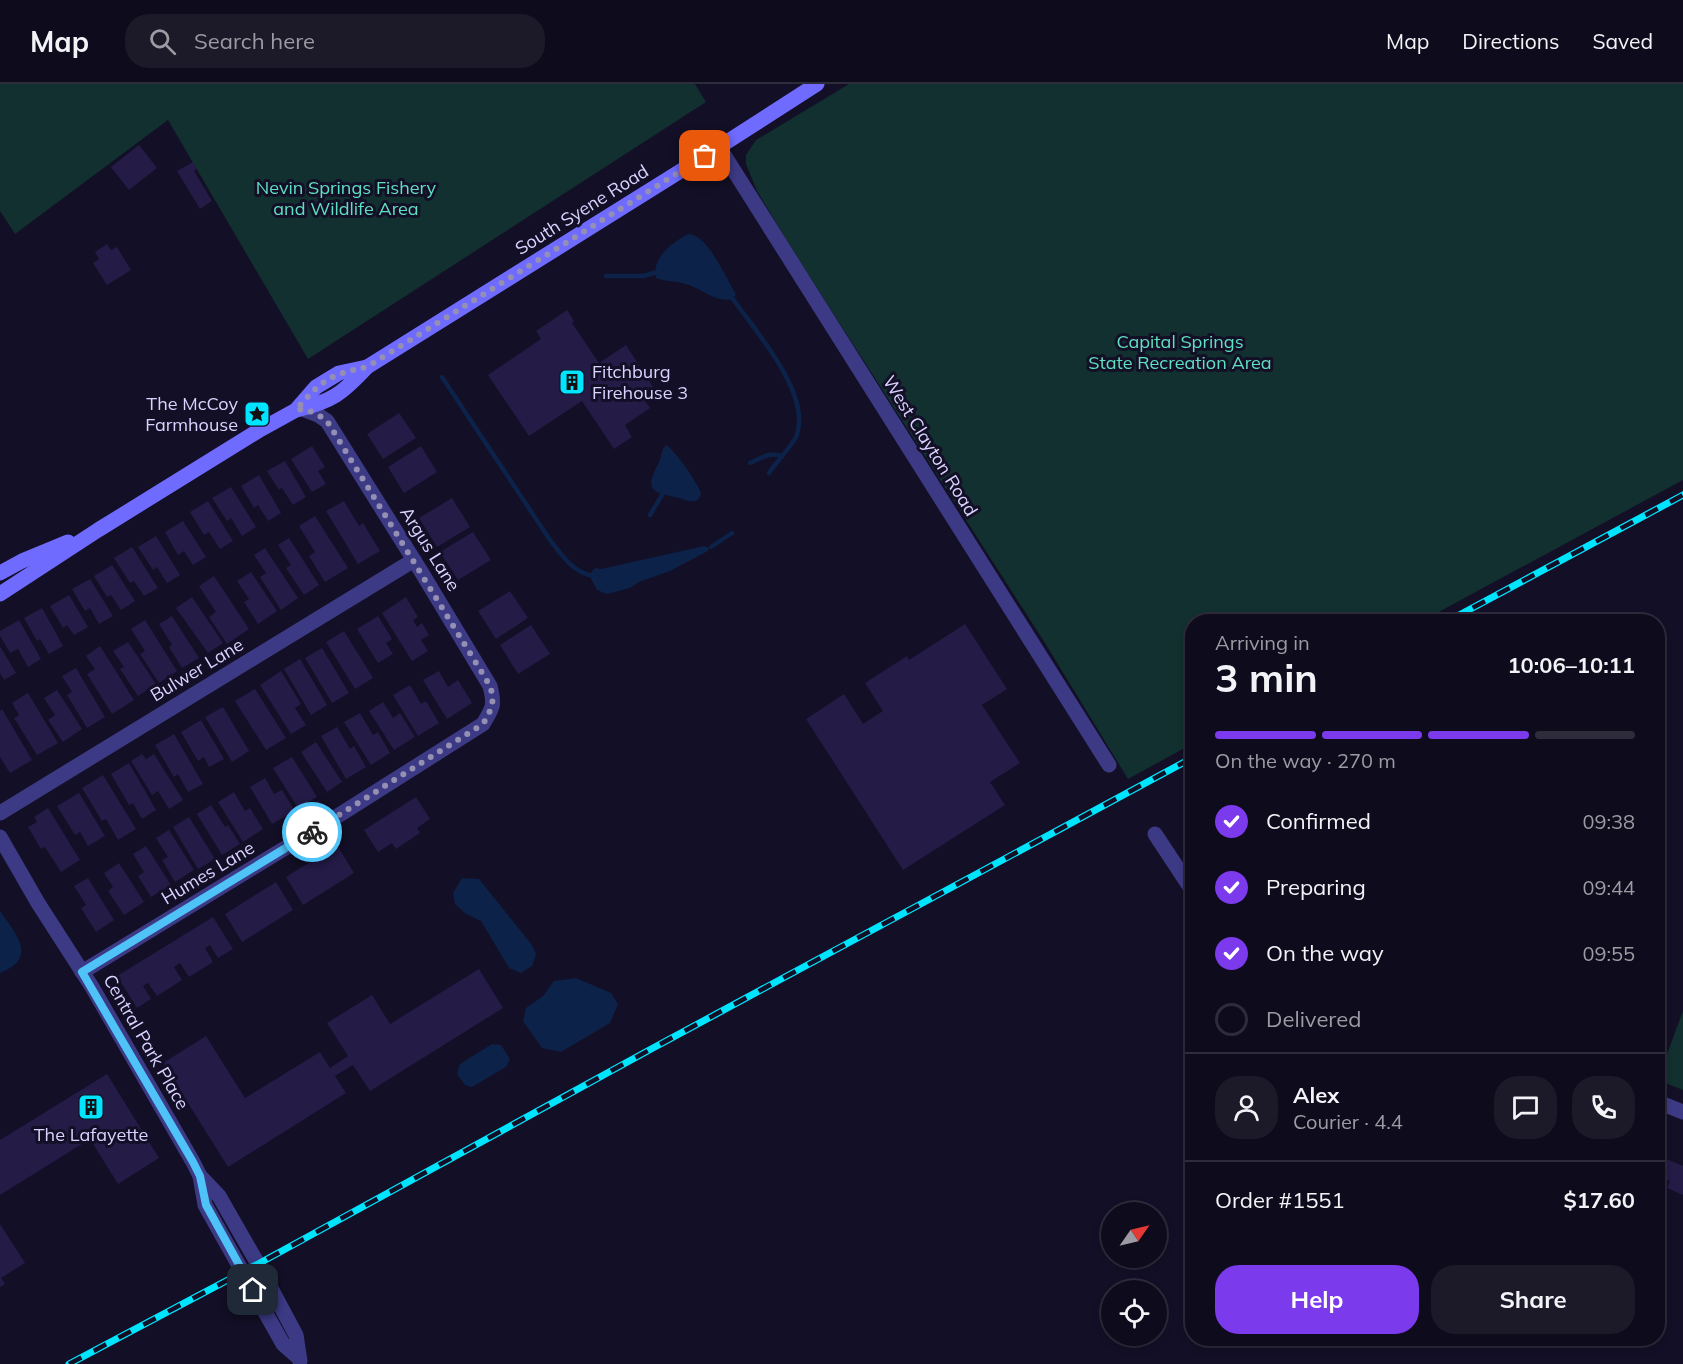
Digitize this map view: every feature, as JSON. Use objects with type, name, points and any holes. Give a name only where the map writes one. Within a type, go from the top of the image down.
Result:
[{"type":"street","name":"South Syene Road","points":[[0,594],[258,431],[299,410],[326,402],[348,387],[367,367],[817,84]]},
{"type":"street","name":"West Clayton Road","points":[[719,147],[1109,765]]},
{"type":"street","name":"South Syene Road","points":[[299,410],[316,387],[339,373],[367,367]]},
{"type":"street","name":"Argus Lane","points":[[326,402],[324,409],[327,421],[490,686],[494,701]]},
{"type":"street","points":[[299,410],[318,415],[327,421]]},
{"type":"street","name":"South Syene Road","points":[[0,573],[22,561],[98,530]]},
{"type":"street","name":"Bulwer Lane","points":[[0,813],[414,560]]},
{"type":"street","name":"Humes Lane","points":[[82,972],[483,724],[494,701]]},
{"type":"street","points":[[1155,834],[1185,879]]},
{"type":"street","name":"Central Park Place","points":[[0,837],[128,1048],[200,1176],[219,1196],[258,1264],[296,1335],[300,1361]]},
{"type":"street","points":[[1665,1105],[1683,1112]]},
{"type":"green space","name":"Nevin Springs Fishery and Wildlife Area","points":[[0,84],[695,84],[706,102],[308,359],[168,120],[15,234],[0,211]]},
{"type":"green space","name":"Capital Springs State Recreation Area","points":[[849,84],[1683,84],[1683,480],[1435,614],[1185,614],[1185,748],[1128,779],[1045,643],[757,191],[746,164],[746,155],[756,140]]},
{"type":"green space","points":[[1683,1011],[1683,1090],[1665,1083],[1665,1059]]},
{"type":"water","points":[[688,234],[703,241],[716,258],[736,294],[733,299],[721,299],[689,285],[656,278],[655,271],[660,257],[676,241]]},
{"type":"water","points":[[666,445],[696,483],[701,494],[698,500],[688,501],[653,489],[651,485],[654,472]]},
{"type":"water","points":[[704,546],[709,548],[708,551],[670,571],[639,582],[630,588],[607,594],[597,590],[589,575],[595,568],[601,569]]},
{"type":"water","points":[[462,878],[479,879],[532,945],[536,954],[532,966],[521,973],[509,968],[481,921],[466,914],[455,904],[453,893]]},
{"type":"water","points":[[0,911],[21,945],[21,953],[19,960],[12,967],[0,973]]},
{"type":"water","points":[[576,978],[611,993],[618,1004],[610,1023],[561,1052],[542,1048],[523,1021],[526,1008],[543,996],[554,981]]},
{"type":"water","points":[[492,1044],[501,1045],[510,1059],[506,1067],[472,1087],[465,1085],[457,1074],[460,1064]]},
{"type":"building","points":[[139,145],[157,168],[129,190],[111,167]]},
{"type":"building","points":[[193,162],[197,169],[194,171],[212,201],[200,209],[177,171]]},
{"type":"building","points":[[107,244],[111,250],[117,247],[131,270],[107,285],[93,263],[99,259],[95,252]]},
{"type":"building","name":"Fitchburg Firehouse 3","points":[[567,310],[574,321],[572,323],[599,363],[626,345],[655,390],[643,398],[650,408],[625,425],[632,437],[614,449],[582,401],[529,436],[488,375],[541,339],[536,331]]},
{"type":"building","points":[[399,413],[416,438],[383,459],[367,434]]},
{"type":"building","points":[[312,446],[325,467],[318,471],[326,484],[312,492],[291,459]]},
{"type":"building","points":[[421,446],[437,472],[404,493],[388,467]]},
{"type":"building","points":[[285,461],[306,497],[293,505],[282,488],[279,490],[267,471]]},
{"type":"building","points":[[259,475],[281,513],[268,521],[258,505],[254,508],[241,486]]},
{"type":"building","points":[[231,487],[256,527],[242,536],[231,518],[227,521],[212,498]]},
{"type":"building","points":[[452,498],[470,527],[437,547],[419,518]]},
{"type":"building","points":[[208,501],[233,541],[220,549],[209,532],[204,535],[190,512]]},
{"type":"building","points":[[344,501],[359,526],[363,523],[380,551],[358,564],[326,511]]},
{"type":"building","points":[[315,516],[348,568],[325,582],[309,556],[315,552],[299,526]]},
{"type":"building","points":[[183,521],[206,557],[193,565],[184,551],[178,555],[165,532]]},
{"type":"building","points":[[473,532],[491,560],[458,580],[440,552]]},
{"type":"building","points":[[156,536],[180,575],[167,583],[157,567],[153,570],[138,547]]},
{"type":"building","points":[[289,538],[319,585],[304,595],[286,568],[291,565],[278,545]]},
{"type":"building","points":[[132,547],[158,588],[144,596],[134,581],[130,583],[114,558]]},
{"type":"building","points":[[265,548],[298,598],[281,610],[260,577],[266,573],[254,555]]},
{"type":"building","points":[[112,565],[135,601],[121,610],[111,595],[107,597],[94,576]]},
{"type":"building","points":[[251,572],[277,611],[258,624],[244,602],[249,599],[237,581]]},
{"type":"building","points":[[214,576],[249,629],[227,644],[209,617],[216,612],[199,586]]},
{"type":"building","points":[[90,579],[113,616],[99,624],[90,608],[85,611],[72,589]]},
{"type":"building","points":[[510,591],[528,618],[496,639],[478,611]]},
{"type":"building","points":[[69,595],[88,627],[74,635],[67,625],[63,628],[50,606]]},
{"type":"building","points":[[192,597],[223,643],[208,653],[176,608]]},
{"type":"building","points":[[406,597],[418,617],[413,620],[417,627],[422,623],[429,635],[421,640],[428,651],[412,661],[382,613]]},
{"type":"building","points":[[42,608],[63,646],[49,654],[40,639],[37,641],[24,618]]},
{"type":"building","points":[[172,616],[199,658],[182,668],[159,624]]},
{"type":"building","points":[[378,616],[392,639],[386,643],[393,654],[378,663],[357,629]]},
{"type":"building","points":[[19,620],[41,659],[28,667],[18,649],[10,653],[0,636],[0,631]]},
{"type":"building","points":[[145,620],[177,671],[159,683],[140,654],[145,651],[131,629]]},
{"type":"building","points":[[965,624],[1007,689],[982,705],[1020,763],[990,782],[1005,805],[903,870],[806,719],[844,694],[863,724],[883,711],[865,683],[907,656],[909,660]]},
{"type":"building","points":[[531,625],[550,654],[518,674],[500,645]]},
{"type":"building","points":[[344,631],[373,678],[355,689],[326,642]]},
{"type":"building","points":[[128,642],[156,684],[138,696],[120,669],[124,667],[113,651]]},
{"type":"building","points":[[0,646],[16,673],[4,680],[0,673]]},
{"type":"building","points":[[100,646],[134,700],[112,714],[87,674],[95,669],[86,656]]},
{"type":"building","points":[[322,648],[349,693],[332,703],[305,658]]},
{"type":"building","points":[[300,659],[327,705],[311,715],[284,669]]},
{"type":"building","points":[[76,668],[105,717],[87,728],[67,695],[72,692],[62,676]]},
{"type":"building","points":[[281,671],[301,704],[295,708],[306,725],[291,734],[260,685]]},
{"type":"building","points":[[439,671],[448,687],[458,680],[472,703],[447,719],[423,680]]},
{"type":"building","points":[[410,685],[421,704],[426,701],[439,723],[418,736],[393,695]]},
{"type":"building","points":[[255,689],[286,738],[266,750],[235,701]]},
{"type":"building","points":[[57,690],[82,729],[63,742],[48,720],[55,715],[44,698]]},
{"type":"building","points":[[28,693],[58,743],[37,755],[14,718],[19,715],[12,703]]},
{"type":"building","points":[[383,702],[393,718],[400,713],[415,737],[394,750],[369,711]]},
{"type":"building","points":[[223,707],[249,751],[232,762],[205,717]]},
{"type":"building","points":[[2,709],[32,760],[10,773],[0,757],[0,711]]},
{"type":"building","points":[[360,713],[373,735],[378,732],[390,753],[371,765],[344,722]]},
{"type":"building","points":[[201,720],[224,759],[209,767],[204,757],[198,761],[181,732]]},
{"type":"building","points":[[337,727],[350,749],[354,746],[366,767],[346,779],[321,736]]},
{"type":"building","points":[[174,734],[203,784],[188,792],[178,774],[174,777],[155,745]]},
{"type":"building","points":[[316,742],[342,782],[327,792],[301,752]]},
{"type":"building","points":[[142,754],[146,759],[154,754],[183,800],[169,809],[158,791],[152,795],[131,761]]},
{"type":"building","points":[[292,757],[317,797],[298,808],[273,768]]},
{"type":"building","points":[[129,763],[156,810],[142,819],[133,803],[129,805],[111,774]]},
{"type":"building","points":[[103,775],[136,829],[118,840],[106,819],[102,821],[82,788]]},
{"type":"building","points":[[265,778],[274,794],[282,790],[295,811],[272,824],[250,787]]},
{"type":"building","points":[[234,792],[245,811],[250,808],[263,829],[243,842],[218,802]]},
{"type":"building","points":[[79,793],[105,836],[88,846],[80,832],[75,835],[57,806]]},
{"type":"building","points":[[416,797],[430,819],[417,828],[420,833],[396,849],[392,843],[378,852],[364,830]]},
{"type":"building","points":[[211,805],[225,827],[228,825],[240,844],[222,855],[197,814]]},
{"type":"building","points":[[48,808],[80,860],[61,872],[45,847],[41,849],[28,827],[37,822],[34,817]]},
{"type":"building","points":[[189,817],[215,859],[198,869],[173,827]]},
{"type":"building","points":[[169,830],[194,870],[175,882],[162,860],[168,857],[156,838]]},
{"type":"building","points":[[337,845],[354,873],[303,905],[286,877]]},
{"type":"building","points":[[146,846],[171,885],[151,897],[138,876],[144,872],[133,854]]},
{"type":"building","points":[[119,863],[144,902],[124,915],[108,891],[113,887],[104,873]]},
{"type":"building","points":[[88,878],[114,920],[96,932],[81,908],[86,905],[74,886]]},
{"type":"building","points":[[276,882],[293,910],[242,942],[225,914]]},
{"type":"building","points":[[213,917],[233,949],[218,958],[210,945],[205,948],[213,962],[189,977],[180,963],[174,967],[182,980],[157,996],[148,983],[143,986],[151,999],[137,1008],[117,976]]},
{"type":"building","points":[[479,969],[503,1008],[370,1091],[353,1065],[335,1076],[346,1093],[228,1167],[163,1063],[206,1036],[245,1098],[320,1052],[330,1068],[348,1056],[327,1023],[372,995],[390,1024]]},
{"type":"building","name":"The Lafayette","points":[[107,1074],[159,1158],[118,1184],[90,1139],[0,1195],[0,1140]]},
{"type":"building","points":[[1665,1158],[1683,1166],[1683,1195],[1667,1188],[1670,1181],[1665,1179]]},
{"type":"building","points":[[0,1224],[25,1263],[1,1278],[5,1284],[0,1287]]},
{"type":"waterway","points":[[606,276],[643,276],[654,273]]},
{"type":"waterway","points":[[733,299],[780,365],[797,402],[799,420],[796,437],[769,473]]},
{"type":"waterway","points":[[442,377],[550,540],[572,565],[589,575]]},
{"type":"waterway","points":[[750,463],[769,455],[781,456]]},
{"type":"waterway","points":[[650,515],[662,495]]},
{"type":"waterway","points":[[711,547],[732,533]]},
{"type":"railway","points":[[1461,614],[1683,495]]},
{"type":"railway","points":[[69,1364],[1185,762]]},
{"type":"way so far","points":[[312,832],[483,724],[494,701],[490,686],[327,421],[302,409],[296,410],[316,387],[339,373],[367,367],[705,156]]},
{"type":"place","name":"Fitchburg Firehouse 3","points":[[572,382]]},
{"type":"place","name":"The McCoy Farmhouse","points":[[257,414]]},
{"type":"place","name":"The Lafayette","points":[[91,1107]]},
{"type":"route","points":[[253,1290],[206,1205],[200,1176],[193,1162],[82,972],[312,832]]}]
